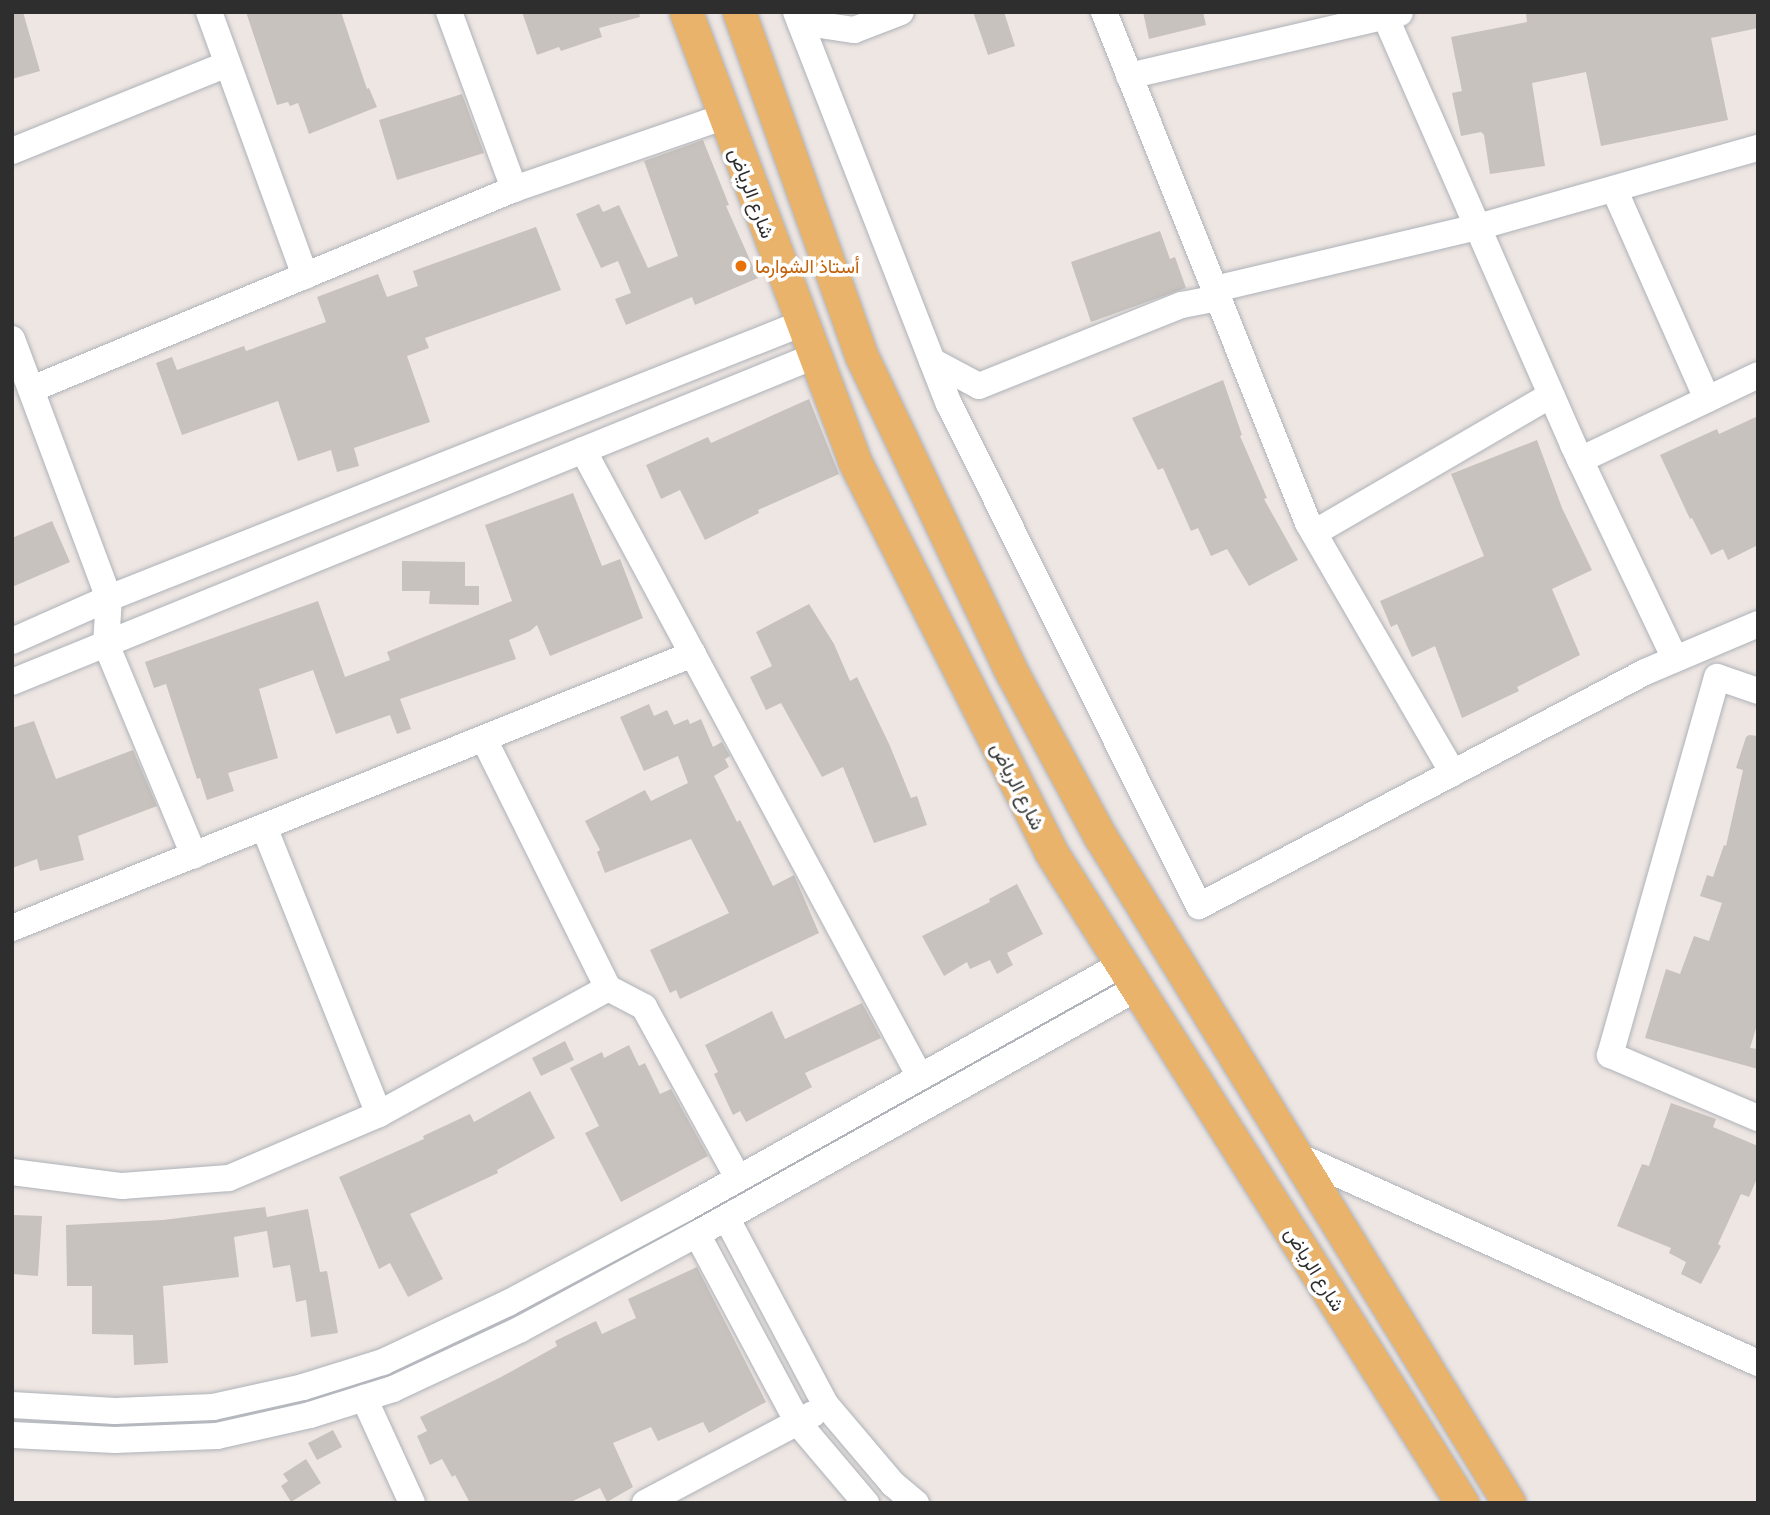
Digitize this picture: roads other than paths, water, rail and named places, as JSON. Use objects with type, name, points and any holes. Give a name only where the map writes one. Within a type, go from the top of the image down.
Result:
[{"type":"main road","name":"شارع الرياض","points":[[686,12],[723,117],[854,460],[1051,852],[1462,1503]]},
{"type":"main road","points":[[739,12],[863,357],[1010,669],[1100,836],[1509,1503]]},
{"type":"street","points":[[209,12],[305,276]]},
{"type":"street","points":[[449,12],[514,189]]},
{"type":"street","points":[[901,12],[854,30],[806,27],[949,404],[1199,906],[1675,659],[1758,624]]},
{"type":"street","points":[[1104,12],[1314,534],[1453,773]]},
{"type":"street","points":[[1129,76],[1394,14],[1478,228],[1580,460],[1675,659]]},
{"type":"street","points":[[12,151],[228,64]]},
{"type":"street","points":[[32,389],[514,189],[723,117]]},
{"type":"street","points":[[932,361],[979,386],[1182,305],[1217,294],[1478,228],[1758,148]]},
{"type":"street","points":[[1614,189],[1707,399]]},
{"type":"street","points":[[12,641],[109,598],[803,323]]},
{"type":"street","points":[[12,340],[109,598],[106,644],[194,855]]},
{"type":"street","points":[[12,682],[815,356]]},
{"type":"street","points":[[1580,460],[1758,375]]},
{"type":"street","points":[[1314,534],[1551,395]]},
{"type":"street","points":[[583,450],[920,1077]]},
{"type":"street","points":[[12,928],[693,654]]},
{"type":"street","points":[[1758,691],[1717,677],[1610,1055],[1758,1118]]},
{"type":"street","points":[[484,739],[608,988],[644,1007],[738,1178]]},
{"type":"street","points":[[264,827],[379,1114]]},
{"type":"street","points":[[12,1405],[116,1411],[213,1407],[303,1387],[383,1362],[508,1303],[920,1077],[1130,976]]},
{"type":"street","points":[[12,1435],[115,1440],[217,1436],[310,1415],[393,1389],[521,1329],[727,1219],[1130,976]]},
{"type":"street","points":[[12,1172],[122,1186],[229,1178],[379,1114],[608,988]]},
{"type":"street","points":[[1296,1155],[1758,1363]]},
{"type":"street","points":[[727,1219],[826,1405],[893,1484],[916,1503]]},
{"type":"street","points":[[697,1234],[799,1424],[866,1503]]},
{"type":"street","points":[[364,1398],[412,1503]]},
{"type":"street","points":[[645,1503],[674,1485],[799,1424],[826,1405]]},
{"type":"place","name":"أستاذ الشوارما","points":[[741,266]]}]
